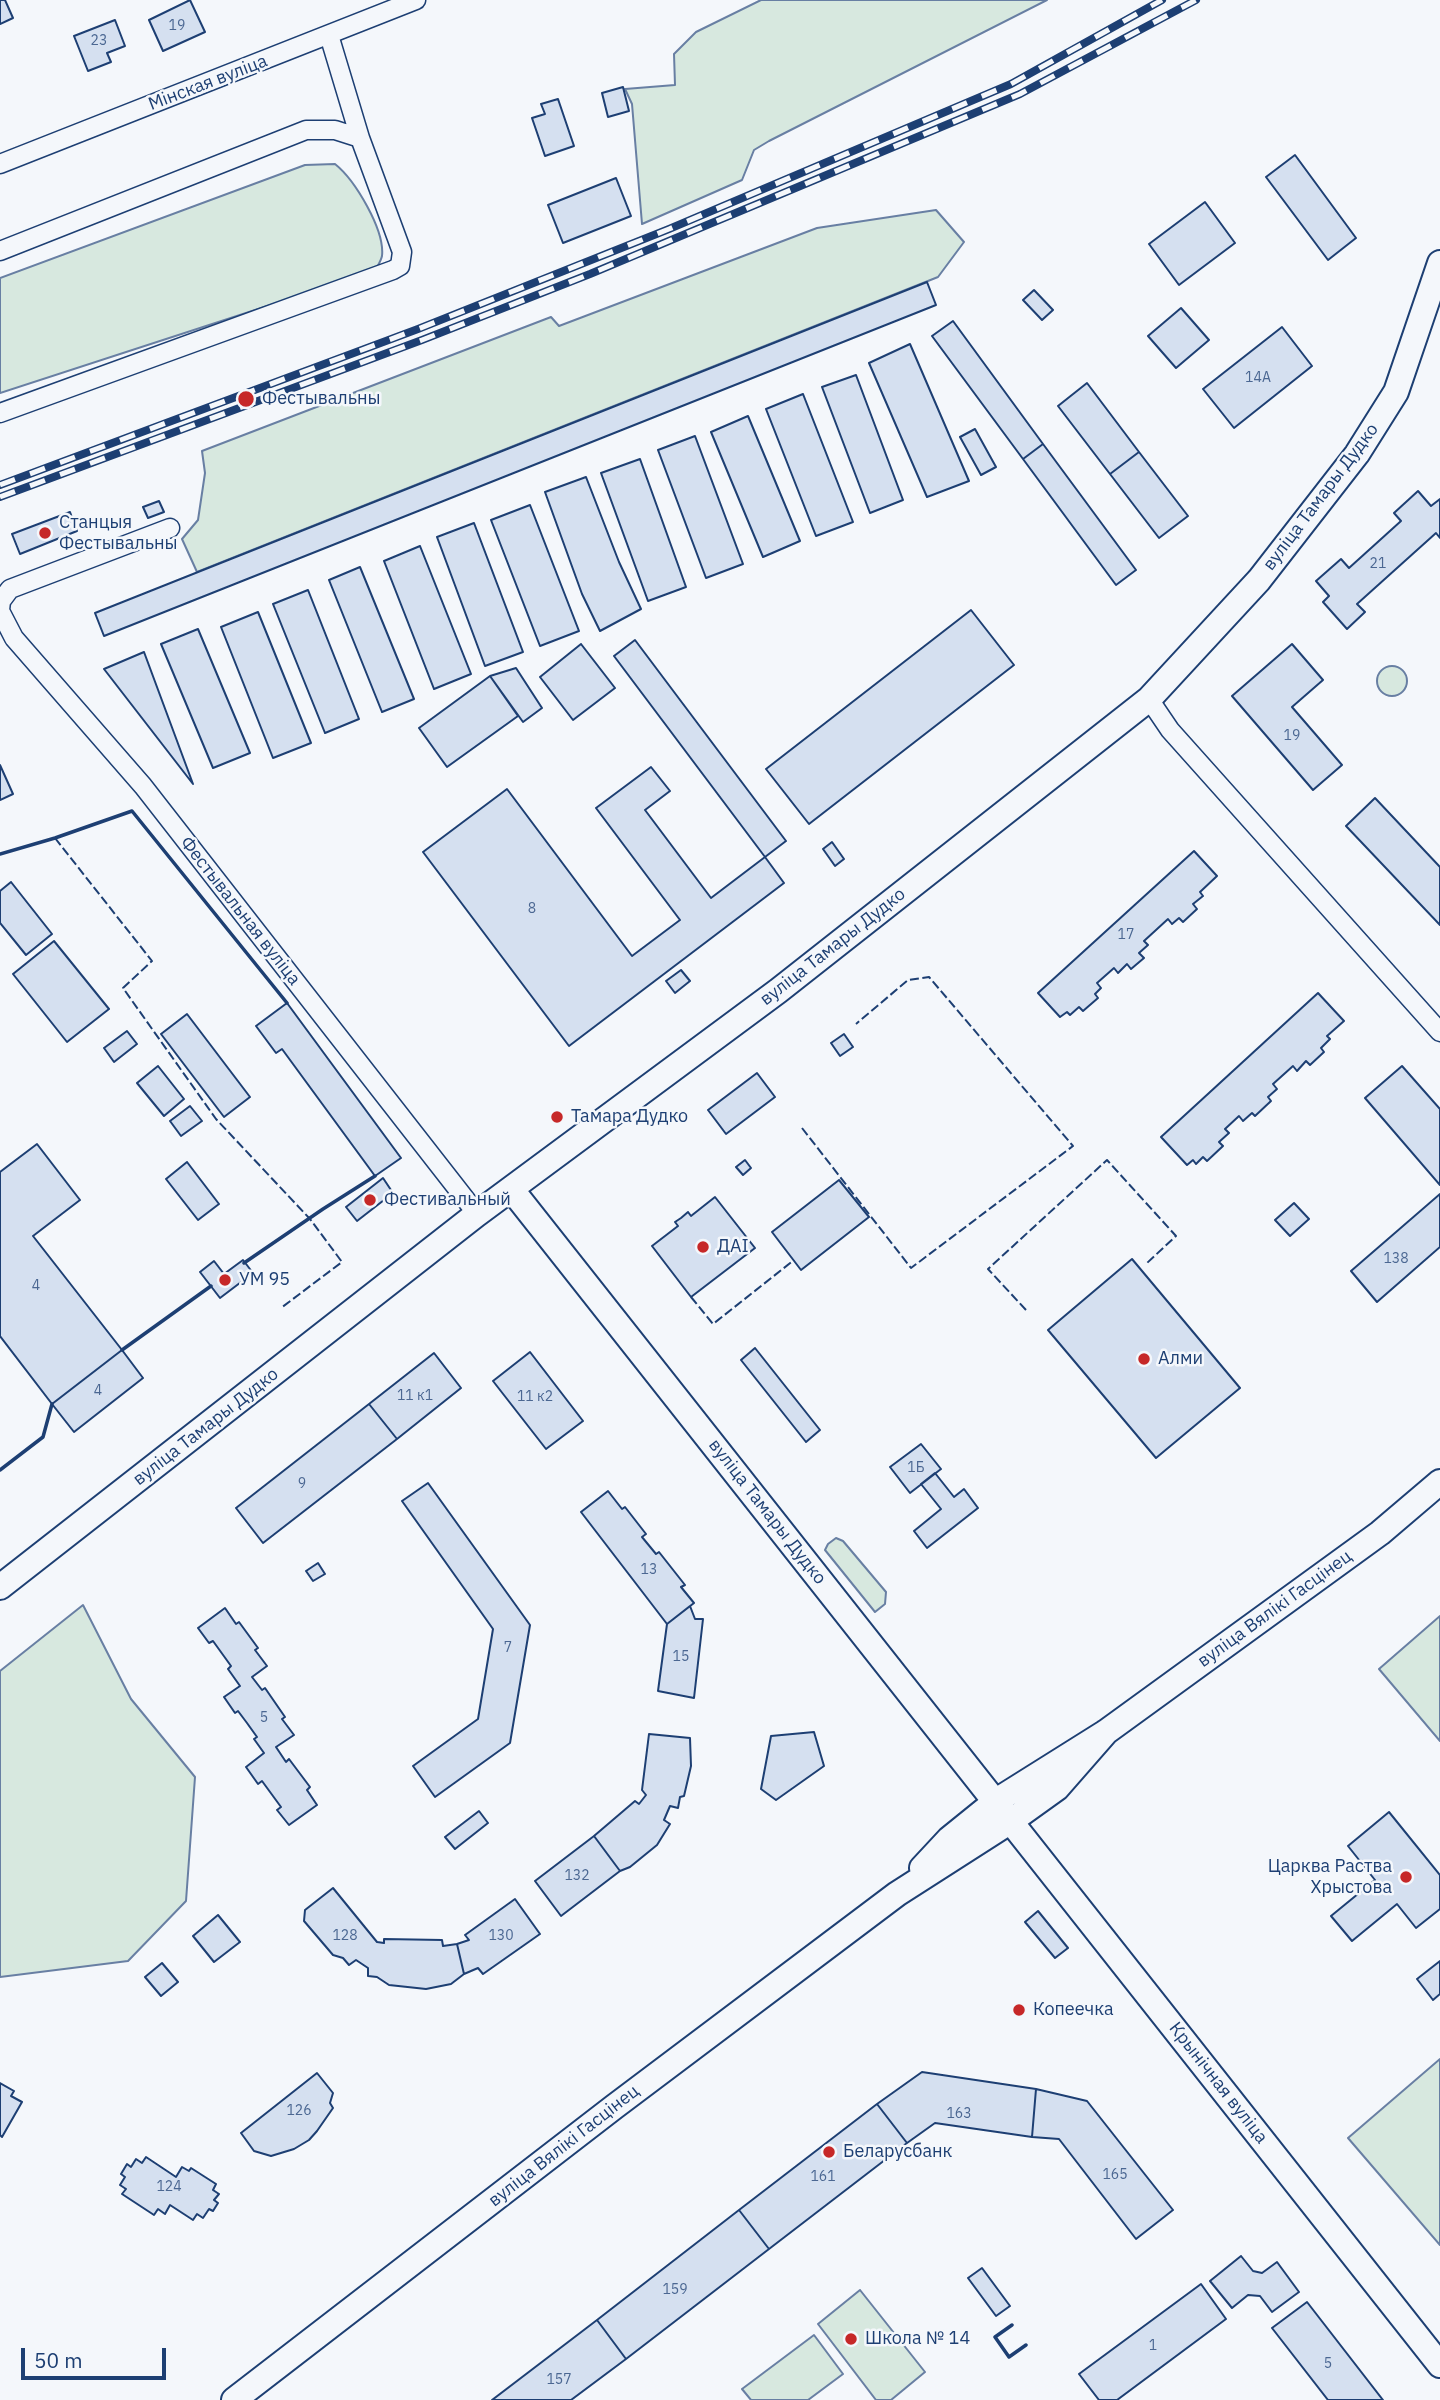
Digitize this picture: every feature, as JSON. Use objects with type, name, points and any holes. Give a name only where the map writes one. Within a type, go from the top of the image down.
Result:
[{"type":"street","name":"Мінская вуліца","points":[[0,164],[416,0]]},
{"type":"street","points":[[0,413],[400,267],[402,252],[360,138],[330,35]]},
{"type":"street","points":[[0,251],[306,130],[335,130],[360,138]]},
{"type":"street","name":"вуліца Тамары Дудко","points":[[0,1587],[477,1214],[778,991],[1149,699],[1259,580],[1357,454],[1396,392],[1440,263]]},
{"type":"street","name":"Фестывальная вуліца","points":[[170,528],[10,589],[1,601],[0,610],[14,638],[143,786],[477,1214]]},
{"type":"street","points":[[1149,699],[1170,730],[1440,1032]]},
{"type":"street","name":"вуліца Тамары Дудко","points":[[512,1190],[996,1801]]},
{"type":"street","name":"вуліца Вялікі Гасцінец","points":[[897,1894],[948,1839],[996,1801],[1105,1732],[1380,1533],[1440,1482]]},
{"type":"street","name":"вуліца Вялікі Гасцінец","points":[[234,2400],[614,2107],[897,1894],[1012,1821],[1056,1788],[1105,1732]]},
{"type":"street","name":"Крынічная вуліца","points":[[996,1801],[1440,2365]]},
{"type":"shaded area","points":[[761,0],[1047,0],[769,141],[754,150],[742,180],[642,224],[632,104],[625,89],[675,85],[674,54],[696,32]]},
{"type":"shaded area","points":[[335,164],[359,193],[379,233],[382,256],[375,271],[0,393],[0,278],[305,165]]},
{"type":"shaded area","points":[[936,210],[964,242],[938,277],[197,572],[182,539],[198,520],[205,473],[202,451],[551,317],[559,326],[817,228]]},
{"type":"shaded area","points":[[1392,666],[1398,667],[1406,675],[1406,687],[1398,695],[1392,696],[1386,695],[1378,687],[1377,681],[1378,675],[1386,667]]},
{"type":"shaded area","points":[[836,1538],[843,1541],[886,1592],[885,1604],[875,1612],[825,1550]]},
{"type":"shaded area","points":[[83,1605],[131,1699],[195,1777],[186,1901],[128,1961],[0,1977],[0,1671]]},
{"type":"shaded area","points":[[1440,1616],[1440,1741],[1379,1669]]},
{"type":"shaded area","points":[[1440,2059],[1440,2245],[1348,2138]]},
{"type":"shaded area","points":[[860,2290],[925,2372],[891,2400],[876,2400],[818,2324]]},
{"type":"shaded area","points":[[814,2335],[843,2374],[808,2400],[751,2400],[742,2389]]},
{"type":"building","points":[[0,0],[5,0],[13,18],[0,24]]},
{"type":"building","points":[[190,0],[205,32],[163,51],[149,20]]},
{"type":"building","points":[[115,20],[125,46],[107,53],[111,62],[88,71],[74,36]]},
{"type":"building","points":[[623,87],[629,111],[608,117],[602,93]]},
{"type":"building","points":[[558,99],[574,146],[545,156],[532,118],[545,114],[541,104]]},
{"type":"building","points":[[1295,155],[1356,238],[1328,260],[1266,177]]},
{"type":"building","points":[[616,178],[631,216],[563,243],[548,205]]},
{"type":"building","points":[[1205,202],[1235,243],[1179,285],[1149,244]]},
{"type":"building","points":[[927,282],[936,305],[104,636],[95,613]]},
{"type":"building","points":[[1034,290],[1053,310],[1042,320],[1023,300]]},
{"type":"building","points":[[1181,308],[1209,340],[1176,368],[1148,336]]},
{"type":"building","points":[[953,321],[1043,444],[1023,459],[932,336]]},
{"type":"building","points":[[1282,327],[1312,366],[1234,428],[1203,389]]},
{"type":"building","points":[[910,344],[969,481],[927,497],[869,363]]},
{"type":"building","points":[[856,375],[903,500],[870,513],[822,387]]},
{"type":"building","points":[[1087,383],[1139,452],[1110,474],[1058,406]]},
{"type":"building","points":[[803,394],[853,522],[816,536],[766,409]]},
{"type":"building","points":[[748,416],[800,541],[763,557],[711,432]]},
{"type":"building","points":[[975,429],[996,467],[981,475],[960,437]]},
{"type":"building","points":[[695,436],[743,564],[706,578],[658,450]]},
{"type":"building","points":[[1043,444],[1136,570],[1116,585],[1023,459]]},
{"type":"building","points":[[1139,452],[1188,516],[1159,538],[1110,474]]},
{"type":"building","points":[[640,459],[686,587],[648,601],[601,473]]},
{"type":"building","points":[[586,477],[619,562],[641,609],[600,631],[582,594],[545,492]]},
{"type":"building","points":[[1418,491],[1431,506],[1440,499],[1440,538],[1436,533],[1357,604],[1365,612],[1347,629],[1323,602],[1329,596],[1316,581],[1341,559],[1349,568],[1401,521],[1394,513]]},
{"type":"building","points":[[159,501],[164,512],[148,518],[143,507]]},
{"type":"building","points":[[530,505],[579,631],[540,646],[491,520]]},
{"type":"building","name":"Станцыя Фестывальны","points":[[70,512],[77,531],[20,554],[12,534]]},
{"type":"building","points":[[474,523],[523,652],[485,666],[437,537]]},
{"type":"building","points":[[420,546],[471,674],[434,689],[384,561]]},
{"type":"building","points":[[360,567],[414,699],[382,712],[329,580]]},
{"type":"building","points":[[308,590],[359,719],[325,733],[273,604]]},
{"type":"building","points":[[971,610],[1014,665],[809,824],[766,769]]},
{"type":"building","points":[[258,612],[311,743],[273,758],[221,627]]},
{"type":"building","points":[[198,629],[250,753],[213,768],[161,644]]},
{"type":"building","points":[[635,640],[786,841],[765,857],[614,656]]},
{"type":"building","points":[[581,644],[615,688],[573,720],[540,677]]},
{"type":"building","points":[[1292,644],[1323,680],[1292,707],[1342,765],[1313,790],[1232,696]]},
{"type":"building","points":[[144,652],[193,784],[104,669]]},
{"type":"building","points":[[516,668],[542,708],[523,722],[490,676]]},
{"type":"building","points":[[490,676],[518,716],[447,767],[419,728]]},
{"type":"building","points":[[0,765],[13,794],[0,800]]},
{"type":"building","points":[[651,767],[670,791],[645,810],[711,898],[765,857],[784,883],[569,1046],[423,852],[507,789],[632,956],[680,920],[596,808]]},
{"type":"building","points":[[1375,798],[1440,867],[1440,925],[1346,826]]},
{"type":"building","points":[[832,842],[844,859],[835,866],[823,849]]},
{"type":"building","points":[[1194,851],[1217,876],[1200,892],[1203,896],[1193,904],[1197,909],[1183,922],[1179,918],[1172,924],[1168,919],[1144,941],[1148,945],[1139,953],[1144,958],[1131,969],[1127,964],[1118,973],[1114,968],[1097,983],[1101,988],[1095,994],[1098,998],[1083,1011],[1079,1007],[1070,1015],[1067,1012],[1060,1017],[1038,993]]},
{"type":"building","points":[[11,882],[52,934],[26,955],[0,923],[0,891]]},
{"type":"building","points":[[54,941],[109,1009],[67,1042],[13,974]]},
{"type":"building","points":[[681,970],[690,981],[675,993],[666,981]]},
{"type":"building","points":[[1318,993],[1344,1021],[1327,1036],[1330,1039],[1321,1048],[1324,1052],[1310,1065],[1306,1061],[1297,1071],[1293,1066],[1273,1084],[1277,1089],[1268,1097],[1271,1101],[1255,1116],[1252,1113],[1243,1121],[1239,1116],[1225,1129],[1229,1133],[1219,1142],[1223,1146],[1207,1161],[1203,1157],[1196,1164],[1193,1160],[1187,1165],[1161,1137]]},
{"type":"building","points":[[287,1003],[401,1158],[375,1176],[282,1049],[276,1053],[256,1026]]},
{"type":"building","points":[[187,1014],[250,1097],[224,1117],[161,1034]]},
{"type":"building","points":[[127,1031],[137,1044],[114,1062],[104,1048]]},
{"type":"building","points":[[844,1034],[853,1047],[840,1056],[831,1043]]},
{"type":"building","points":[[158,1066],[184,1099],[164,1116],[137,1083]]},
{"type":"building","points":[[1402,1066],[1440,1109],[1440,1185],[1365,1098]]},
{"type":"building","points":[[757,1073],[775,1097],[726,1134],[708,1110]]},
{"type":"building","points":[[190,1106],[202,1121],[181,1136],[170,1121]]},
{"type":"building","points":[[37,1144],[80,1200],[33,1236],[122,1350],[52,1404],[0,1336],[0,1172]]},
{"type":"building","points":[[745,1160],[751,1168],[743,1175],[736,1167]]},
{"type":"building","points":[[187,1162],[219,1204],[198,1220],[166,1179]]},
{"type":"building","name":"Фестивальный","points":[[383,1178],[393,1193],[357,1221],[346,1207]]},
{"type":"building","points":[[839,1180],[869,1217],[801,1270],[772,1232]]},
{"type":"building","points":[[1440,1194],[1440,1247],[1377,1302],[1351,1271]]},
{"type":"building","name":"ДАІ","points":[[715,1197],[755,1248],[691,1297],[652,1246],[678,1226],[675,1222],[688,1212],[691,1216]]},
{"type":"building","points":[[1294,1203],[1309,1219],[1290,1236],[1275,1220]]},
{"type":"building","name":"Алми","points":[[1132,1259],[1240,1388],[1156,1458],[1048,1330]]},
{"type":"building","name":"УМ 95","points":[[243,1260],[253,1273],[220,1298],[200,1272],[214,1261],[224,1274]]},
{"type":"building","points":[[755,1348],[820,1430],[806,1442],[741,1360]]},
{"type":"building","points":[[122,1350],[143,1378],[74,1432],[52,1404]]},
{"type":"building","points":[[530,1352],[583,1421],[546,1449],[493,1381]]},
{"type":"building","points":[[434,1353],[461,1388],[397,1439],[369,1404]]},
{"type":"building","points":[[369,1404],[397,1439],[263,1543],[236,1508]]},
{"type":"building","points":[[921,1444],[941,1469],[910,1493],[890,1467]]},
{"type":"building","points":[[935,1473],[954,1497],[964,1489],[978,1508],[927,1548],[914,1531],[941,1509],[921,1484]]},
{"type":"building","points":[[428,1483],[530,1625],[510,1743],[435,1797],[413,1766],[478,1719],[493,1629],[402,1501]]},
{"type":"building","points":[[608,1491],[622,1509],[625,1507],[646,1534],[642,1537],[656,1554],[659,1552],[685,1585],[681,1587],[694,1603],[667,1624],[581,1512]]},
{"type":"building","points":[[318,1563],[325,1574],[313,1581],[306,1571]]},
{"type":"building","points":[[690,1606],[695,1619],[703,1619],[694,1698],[658,1691],[667,1624]]},
{"type":"building","points":[[225,1608],[258,1648],[255,1650],[267,1666],[252,1677],[262,1690],[265,1688],[294,1735],[276,1747],[286,1762],[289,1759],[310,1787],[307,1790],[317,1805],[289,1825],[277,1810],[281,1807],[262,1781],[258,1784],[246,1767],[264,1753],[254,1739],[257,1737],[224,1697],[240,1686],[228,1669],[231,1666],[213,1641],[209,1643],[198,1628]]},
{"type":"building","points":[[814,1732],[824,1766],[776,1800],[761,1789],[771,1736]]},
{"type":"building","points":[[649,1734],[690,1738],[691,1766],[684,1796],[680,1797],[678,1808],[670,1806],[664,1820],[670,1824],[657,1845],[630,1867],[620,1871],[594,1836],[635,1801],[639,1804],[646,1795],[642,1790]]},
{"type":"building","points":[[479,1811],[488,1823],[455,1849],[445,1837]]},
{"type":"building","name":"Царква Раства Хрыстова","points":[[1389,1812],[1440,1875],[1440,1909],[1416,1928],[1397,1904],[1352,1941],[1331,1916],[1375,1880],[1348,1846]]},
{"type":"building","points":[[594,1836],[620,1871],[561,1916],[535,1881]]},
{"type":"building","points":[[333,1888],[377,1942],[384,1943],[384,1939],[442,1940],[443,1946],[457,1944],[464,1974],[451,1984],[426,1989],[389,1985],[377,1977],[368,1976],[368,1968],[356,1960],[349,1965],[343,1958],[333,1955],[304,1921],[305,1910]]},
{"type":"building","points":[[515,1899],[540,1934],[483,1974],[478,1968],[464,1974],[457,1944],[469,1940],[465,1935]]},
{"type":"building","points":[[1038,1911],[1068,1948],[1055,1958],[1025,1922]]},
{"type":"building","points":[[218,1915],[240,1942],[214,1962],[193,1936]]},
{"type":"building","points":[[1440,1961],[1440,1994],[1433,2000],[1417,1979]]},
{"type":"building","points":[[162,1963],[178,1982],[161,1996],[145,1977]]},
{"type":"building","points":[[922,2072],[1036,2089],[1032,2137],[935,2123],[907,2143],[877,2104]]},
{"type":"building","points":[[317,2073],[333,2093],[330,2103],[333,2108],[317,2131],[309,2140],[294,2149],[271,2156],[254,2151],[241,2133]]},
{"type":"building","points":[[0,2083],[14,2091],[11,2096],[22,2102],[2,2137],[0,2135]]},
{"type":"building","points":[[1036,2089],[1087,2101],[1173,2210],[1136,2239],[1059,2139],[1032,2137]]},
{"type":"building","points":[[877,2104],[907,2143],[769,2249],[739,2210]]},
{"type":"building","points":[[146,2157],[176,2177],[182,2167],[189,2171],[191,2168],[216,2184],[213,2190],[219,2194],[214,2200],[218,2203],[213,2211],[209,2209],[203,2218],[197,2214],[193,2220],[170,2205],[165,2214],[158,2209],[154,2215],[122,2194],[126,2189],[120,2185],[125,2177],[121,2174],[127,2164],[131,2167],[136,2159],[142,2163]]},
{"type":"building","points":[[739,2210],[769,2249],[626,2359],[597,2320]]},
{"type":"building","points":[[1241,2256],[1253,2271],[1262,2273],[1277,2262],[1299,2292],[1272,2312],[1260,2296],[1248,2295],[1232,2308],[1210,2281]]},
{"type":"building","points":[[982,2268],[1010,2306],[996,2316],[968,2278]]},
{"type":"building","points":[[1201,2284],[1226,2319],[1117,2400],[1099,2400],[1079,2374]]},
{"type":"building","points":[[1307,2302],[1383,2400],[1328,2400],[1272,2328]]},
{"type":"building","points":[[597,2320],[626,2359],[571,2400],[492,2400]]},
{"type":"railway","points":[[0,485],[418,329],[669,229],[1011,84],[1162,0]]},
{"type":"railway","points":[[0,497],[422,340],[590,274],[1020,94],[1196,0]]},
{"type":"fence","points":[[55,838],[152,961],[123,988],[216,1119],[310,1219],[342,1262],[281,1308]]},
{"type":"fence","points":[[802,1128],[911,1268],[1073,1146],[929,977],[908,980],[856,1024]]},
{"type":"fence","points":[[1026,1310],[988,1269],[1107,1160],[1176,1236],[1147,1263]]},
{"type":"fence","points":[[691,1297],[713,1324],[794,1260]]},
{"type":"wall","points":[[0,854],[132,811],[287,1003]]},
{"type":"wall","points":[[244,1263],[375,1176]]},
{"type":"wall","points":[[122,1350],[211,1286]]},
{"type":"wall","points":[[0,1470],[43,1437],[52,1404]]},
{"type":"wall","points":[[1012,2325],[995,2337],[1009,2357],[1026,2345]]},
{"type":"place","name":"Фестывальны","points":[[246,399]]},
{"type":"place","name":"Станцыя Фестывальны","points":[[45,533]]},
{"type":"place","name":"Тамара Дудко","points":[[557,1117]]},
{"type":"place","name":"Фестивальный","points":[[370,1200]]},
{"type":"place","name":"ДАІ","points":[[703,1247]]},
{"type":"place","name":"УМ 95","points":[[225,1280]]},
{"type":"place","name":"Алми","points":[[1144,1359]]},
{"type":"place","name":"Царква Раства Хрыстова","points":[[1406,1877]]},
{"type":"place","name":"Копеечка","points":[[1019,2010]]},
{"type":"place","name":"Беларусбанк","points":[[829,2152]]},
{"type":"place","name":"Школа № 14","points":[[851,2339]]}]
